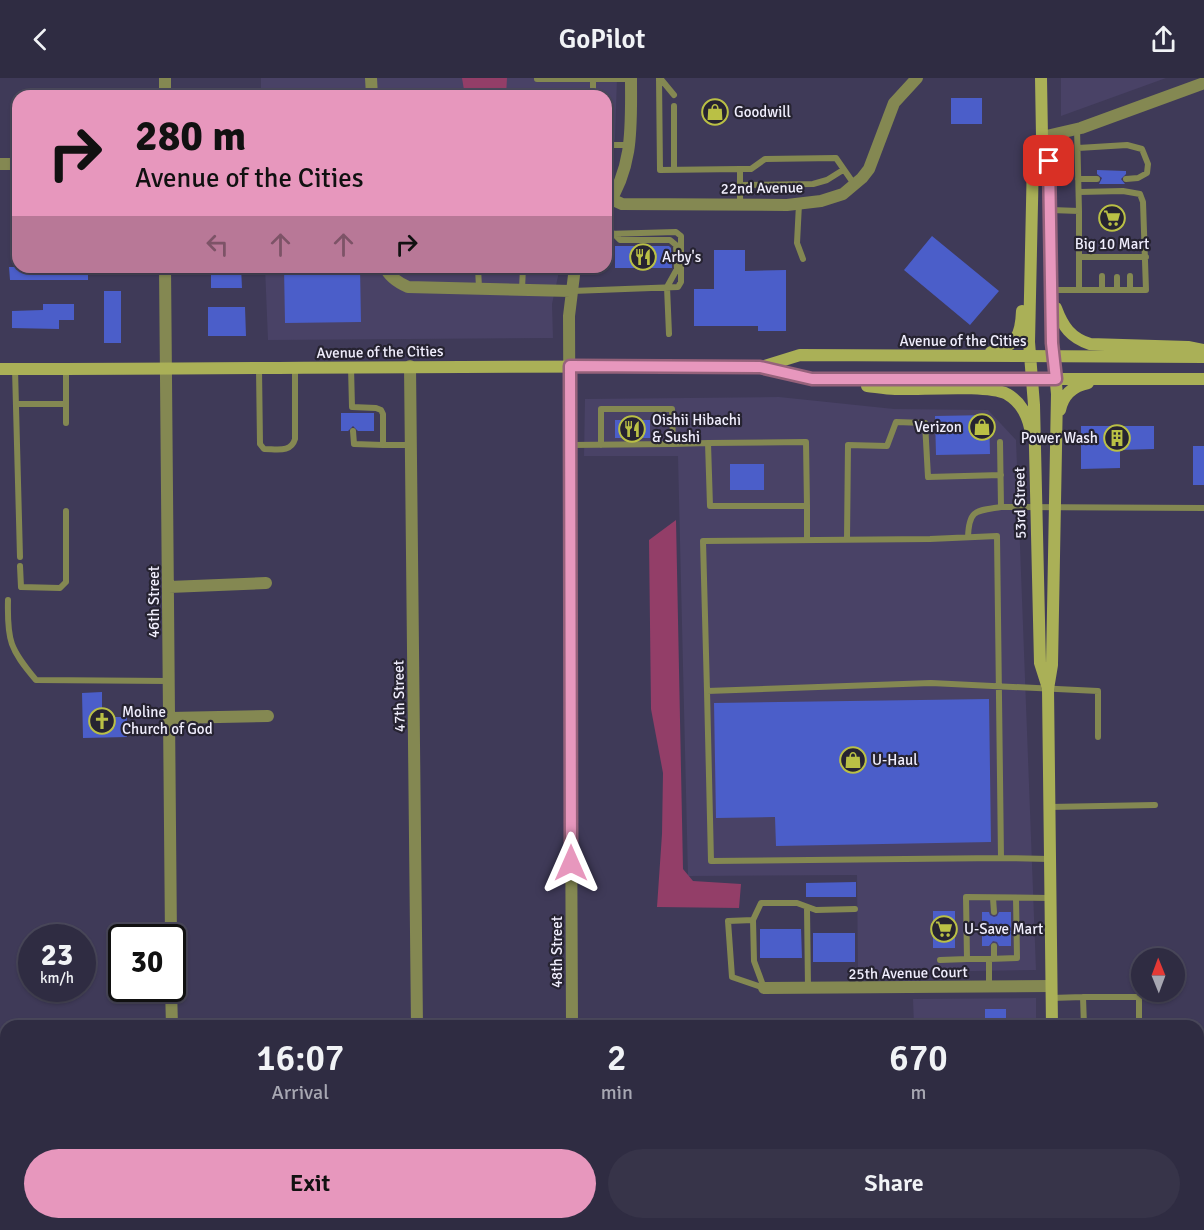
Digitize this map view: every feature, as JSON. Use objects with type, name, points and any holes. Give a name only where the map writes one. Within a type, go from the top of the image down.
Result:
[{"type":"main road","name":"53rd Street","points":[[1041,78],[1042,137],[1049,161],[1057,432],[1052,665],[1048,689],[1052,1020]]},
{"type":"main road","name":"53rd Street","points":[[1042,137],[1033,158],[1030,356],[1040,663],[1048,689]]},
{"type":"main road","points":[[972,356],[1001,350],[1013,343],[1019,332],[1023,302],[1022,273],[1033,197]]},
{"type":"main road","points":[[1052,295],[1060,321],[1079,341],[1090,344],[1188,347],[1204,350]]},
{"type":"main road","name":"Avenue of the Cities","points":[[760,367],[800,355],[1204,357]]},
{"type":"main road","name":"Avenue of the Cities","points":[[0,369],[259,369],[410,366],[760,367],[812,379],[1204,379]]},
{"type":"main road","points":[[812,379],[896,390],[1001,392],[1022,406],[1034,449]]},
{"type":"main road","points":[[1057,432],[1060,409],[1065,396],[1080,385],[1107,379]]},
{"type":"street","points":[[612,198],[624,175],[630,146],[631,78]]},
{"type":"street","name":"22nd Avenue","points":[[612,204],[800,204],[821,201],[843,194],[855,185],[872,163],[894,104],[917,78]]},
{"type":"street","points":[[1042,137],[1077,129],[1204,84]]},
{"type":"street","name":"46th Street","points":[[165,273],[171,924]]},
{"type":"street","points":[[389,273],[393,278],[408,287],[571,291]]},
{"type":"street","name":"48th Street","points":[[572,1020],[569,445],[571,291],[574,273]]},
{"type":"street","name":"47th Street","points":[[410,366],[417,1020]]},
{"type":"street","points":[[169,587],[266,583]]},
{"type":"street","points":[[170,718],[268,716]]},
{"type":"street","name":"25th Avenue Court","points":[[764,988],[988,987],[1051,992]]},
{"type":"street","points":[[171,1002],[172,1020]]},
{"type":"lane","points":[[537,79],[631,78]]},
{"type":"lane","points":[[659,78],[674,95]]},
{"type":"lane","points":[[659,78],[660,170],[740,170],[751,169],[765,159],[836,158],[855,185]]},
{"type":"lane","points":[[674,105],[674,169]]},
{"type":"lane","points":[[1077,129],[1079,290]]},
{"type":"lane","points":[[612,145],[630,146]]},
{"type":"lane","points":[[1078,148],[1127,145],[1142,149],[1148,164],[1147,173],[1138,178],[1126,179]]},
{"type":"lane","points":[[740,170],[740,204]]},
{"type":"lane","points":[[741,185],[813,184],[827,180],[843,170]]},
{"type":"lane","points":[[1078,179],[1097,179]]},
{"type":"lane","points":[[1052,295],[1079,290],[1146,290],[1143,202],[1140,194],[1123,191],[1079,192]]},
{"type":"lane","points":[[800,204],[798,243],[803,259]]},
{"type":"lane","points":[[1051,210],[1079,211]]},
{"type":"lane","points":[[571,291],[678,287],[681,282],[681,236],[676,232],[615,234]]},
{"type":"lane","points":[[615,234],[620,240],[670,240],[676,245],[677,268],[667,287],[669,334]]},
{"type":"lane","points":[[1080,257],[1130,260],[1146,257]]},
{"type":"lane","points":[[478,273],[479,289]]},
{"type":"lane","points":[[522,289],[523,273]]},
{"type":"lane","points":[[1102,276],[1102,290]]},
{"type":"lane","points":[[1130,276],[1130,290]]},
{"type":"lane","points":[[1117,277],[1117,290]]},
{"type":"lane","points":[[351,367],[352,410],[376,408],[381,410],[383,445]]},
{"type":"lane","points":[[259,369],[260,444],[264,449],[288,449],[293,445],[295,439],[295,368]]},
{"type":"lane","points":[[15,369],[20,556]]},
{"type":"lane","points":[[66,369],[66,423]]},
{"type":"lane","points":[[16,405],[66,404]]},
{"type":"lane","points":[[601,445],[601,409],[672,409],[673,444]]},
{"type":"lane","points":[[847,539],[848,446],[887,446],[896,422],[925,423],[928,477],[1001,475]]},
{"type":"lane","points":[[352,430],[354,444],[410,445]]},
{"type":"lane","points":[[569,445],[806,442],[807,539]]},
{"type":"lane","points":[[1000,442],[1001,507]]},
{"type":"lane","points":[[708,443],[710,506],[807,506]]},
{"type":"lane","points":[[968,537],[970,518],[977,510],[1001,507],[1204,508]]},
{"type":"lane","points":[[20,566],[21,587],[60,588],[64,585],[66,582],[66,511]]},
{"type":"lane","points":[[1001,858],[997,536],[703,542],[711,861],[1049,859]]},
{"type":"lane","points":[[8,600],[7,628],[10,643],[36,680],[169,681]]},
{"type":"lane","points":[[706,691],[931,683],[1098,691],[1098,737]]},
{"type":"lane","points":[[1048,807],[1155,806]]},
{"type":"lane","points":[[967,959],[966,897],[1050,898]]},
{"type":"lane","points":[[993,898],[994,912]]},
{"type":"lane","points":[[940,960],[1017,958],[1016,898]]},
{"type":"lane","points":[[764,988],[754,961],[753,920],[760,903],[796,903],[816,910],[855,909]]},
{"type":"lane","points":[[807,908],[808,989]]},
{"type":"lane","points":[[753,920],[728,921],[732,977],[764,988]]},
{"type":"lane","points":[[988,987],[994,946]]},
{"type":"lane","points":[[1051,992],[1083,997],[1139,997],[1139,1020]]},
{"type":"lane","points":[[1083,997],[1084,1020]]},
{"type":"shaded area","points":[[261,78],[617,78],[615,138],[612,156],[612,90],[261,90]]},
{"type":"shaded area","points":[[462,78],[507,78],[506,90],[464,90]]},
{"type":"shaded area","points":[[1061,78],[1166,78],[1061,116]]},
{"type":"shaded area","points":[[265,273],[559,273],[552,304],[553,338],[268,340]]},
{"type":"shaded area","points":[[779,397],[894,409],[988,410],[1016,440],[1036,970],[858,973],[857,875],[688,876],[678,456],[584,456],[585,399]]},
{"type":"shaded area","points":[[676,520],[683,869],[693,881],[741,884],[739,908],[657,907],[663,773],[651,709],[649,540]]},
{"type":"shaded area","points":[[1036,998],[1036,1020],[914,1020],[913,999]]},
{"type":"building","points":[[951,98],[982,98],[982,124],[951,124]]},
{"type":"building","points":[[1097,170],[1126,171],[1121,179],[1125,184],[1099,184],[1102,178],[1097,174]]},
{"type":"building","points":[[932,236],[999,291],[970,325],[904,270]]},
{"type":"building","name":"Arby's","points":[[615,246],[669,246],[672,268],[615,268]]},
{"type":"building","points":[[714,250],[745,250],[745,271],[786,270],[786,331],[758,331],[758,326],[694,326],[694,289],[714,289]]},
{"type":"building","points":[[9,267],[12,267],[12,273],[88,273],[88,280],[10,280]]},
{"type":"building","points":[[211,273],[241,273],[242,288],[211,288]]},
{"type":"building","points":[[284,273],[360,273],[361,322],[285,323]]},
{"type":"building","points":[[104,291],[121,291],[121,343],[104,343]]},
{"type":"building","points":[[43,304],[74,304],[74,320],[59,320],[59,329],[12,328],[12,311],[43,310]]},
{"type":"building","points":[[208,307],[245,307],[246,336],[208,336]]},
{"type":"building","points":[[341,413],[374,413],[374,431],[358,431],[353,426],[348,431],[341,431]]},
{"type":"building","points":[[989,415],[990,454],[936,455],[935,416]]},
{"type":"building","name":"Oishii Hibachi & Sushi","points":[[615,420],[650,420],[650,438],[615,438]]},
{"type":"building","name":"Power Wash","points":[[1081,426],[1154,426],[1154,449],[1120,450],[1120,468],[1081,469]]},
{"type":"building","points":[[1193,446],[1204,446],[1204,485],[1193,485]]},
{"type":"building","points":[[730,464],[764,464],[764,490],[730,490]]},
{"type":"building","points":[[102,692],[102,717],[127,717],[127,737],[83,738],[82,693]]},
{"type":"building","name":"U-Haul","points":[[989,699],[991,842],[776,846],[775,817],[716,818],[714,703]]},
{"type":"building","points":[[856,882],[856,897],[806,897],[806,883]]},
{"type":"building","name":"U-Save Mart","points":[[933,911],[955,911],[955,948],[933,948]]},
{"type":"building","points":[[982,912],[989,912],[994,917],[999,912],[1011,912],[1011,946],[999,946],[993,941],[989,946],[982,946]]},
{"type":"building","points":[[760,929],[801,929],[802,958],[760,958]]},
{"type":"building","points":[[813,933],[855,933],[855,962],[813,962]]},
{"type":"building","points":[[985,1009],[1006,1009],[1006,1018],[985,1018]]},
{"type":"place","name":"Goodwill","points":[[715,112]]},
{"type":"place","name":"Big 10 Mart","points":[[1112,218]]},
{"type":"place","name":"Arby's","points":[[643,257]]},
{"type":"place","name":"Verizon","points":[[982,427]]},
{"type":"place","name":"Oishii Hibachi & Sushi","points":[[632,429]]},
{"type":"place","name":"Power Wash","points":[[1117,438]]},
{"type":"place","name":"Moline Church of God","points":[[102,721]]},
{"type":"place","name":"U-Haul","points":[[853,760]]},
{"type":"place","name":"U-Save Mart","points":[[944,929]]},
{"type":"route","points":[[571,863],[570,366],[760,367],[812,379],[1056,379],[1052,343],[1049,161]]}]
